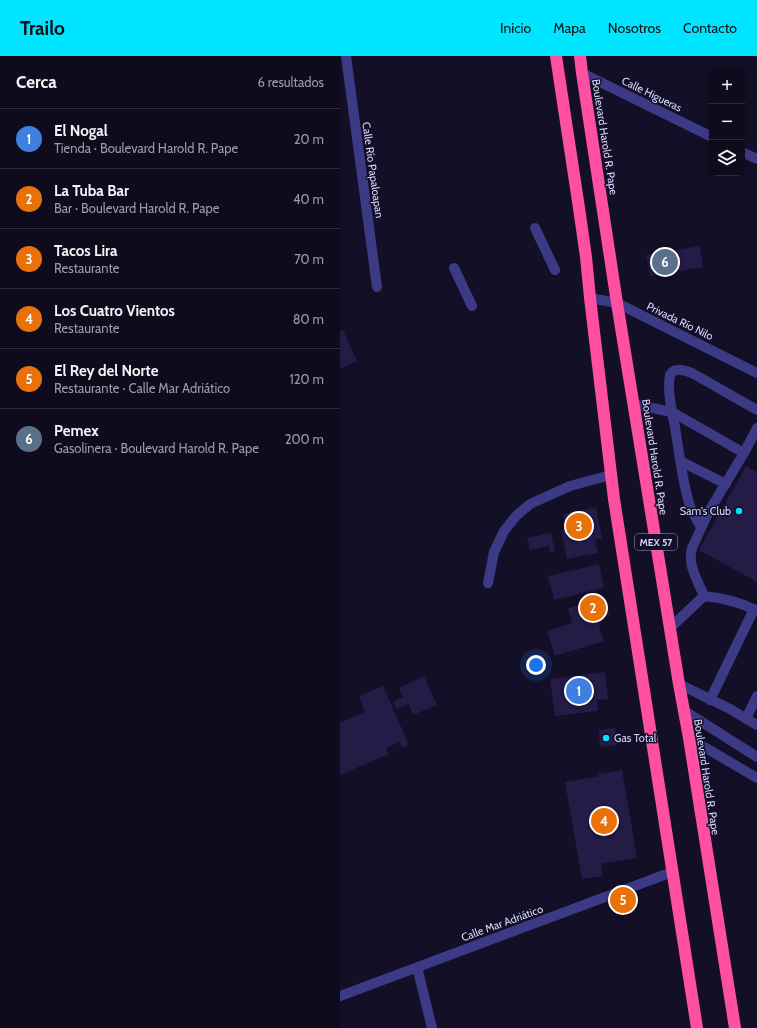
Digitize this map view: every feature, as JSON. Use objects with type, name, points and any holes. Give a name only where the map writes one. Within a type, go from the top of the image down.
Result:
[{"type":"highway","name":"MEX 57","points":[[556,56],[586,257],[614,499],[697,1028]]},
{"type":"highway","name":"Boulevard Harold R. Pape","points":[[580,56],[633,404],[735,1028]]},
{"type":"street","name":"Calle Río Papaloapan","points":[[346,56],[377,287]]},
{"type":"street","name":"Calle Higueras","points":[[582,73],[709,136]]},
{"type":"street","points":[[745,153],[757,159]]},
{"type":"street","points":[[535,228],[555,270]]},
{"type":"street","points":[[454,268],[472,306]]},
{"type":"street","name":"Privada Río Nilo","points":[[590,298],[617,303],[757,372]]},
{"type":"street","points":[[702,527],[693,513],[689,502],[680,461],[672,412],[669,386],[670,375],[675,370],[679,369],[692,373],[757,410]]},
{"type":"street","points":[[633,404],[672,412],[744,453]]},
{"type":"street","points":[[704,596],[693,570],[690,558],[692,548],[709,511],[744,453],[757,428]]},
{"type":"street","points":[[680,461],[726,484]]},
{"type":"street","points":[[488,583],[494,552],[504,532],[516,516],[530,504],[570,486],[611,475]]},
{"type":"street","points":[[670,628],[704,596],[718,597],[733,601],[756,610],[710,700]]},
{"type":"street","points":[[679,684],[730,709],[757,725]]},
{"type":"street","points":[[746,719],[757,696]]},
{"type":"street","points":[[683,710],[757,757]]},
{"type":"street","points":[[688,738],[757,778]]},
{"type":"street","name":"Calle Mar Adriático","points":[[340,996],[672,872]]},
{"type":"street","points":[[417,967],[432,1028]]},
{"type":"building","points":[[700,246],[703,267],[650,276],[646,255]]},
{"type":"building","points":[[343,330],[357,361],[340,369],[340,331]]},
{"type":"building","name":"Sam's Club","points":[[746,466],[757,472],[757,582],[699,550]]},
{"type":"building","points":[[596,507],[602,538],[595,540],[598,553],[567,559],[561,530],[566,529],[563,514]]},
{"type":"building","points":[[551,533],[555,551],[550,552],[549,546],[530,550],[527,538]]},
{"type":"building","points":[[599,564],[604,588],[554,600],[548,576]]},
{"type":"building","points":[[605,597],[610,615],[597,619],[604,641],[555,656],[547,631],[572,623],[568,608]]},
{"type":"building","points":[[605,672],[608,699],[597,700],[598,711],[555,716],[550,679]]},
{"type":"building","points":[[424,676],[437,705],[413,715],[409,704],[396,709],[393,702],[403,697],[399,688]]},
{"type":"building","points":[[383,686],[409,745],[402,748],[400,742],[386,748],[389,754],[340,775],[340,723],[365,712],[359,696]]},
{"type":"building","points":[[615,728],[617,745],[600,747],[599,730]]},
{"type":"building","points":[[622,770],[637,858],[601,864],[603,876],[582,879],[565,782]]},
{"type":"place","name":"Pemex","points":[[665,262]]},
{"type":"place","name":"Sam's Club","points":[[739,511]]},
{"type":"place","name":"Tacos Lira","points":[[579,526]]},
{"type":"place","name":"La Tuba Bar","points":[[593,608]]},
{"type":"place","name":"El Nogal","points":[[579,691]]},
{"type":"place","name":"Gas Total","points":[[606,738]]},
{"type":"place","name":"Los Cuatro Vientos","points":[[604,821]]},
{"type":"place","name":"El Rey del Norte","points":[[623,900]]}]
